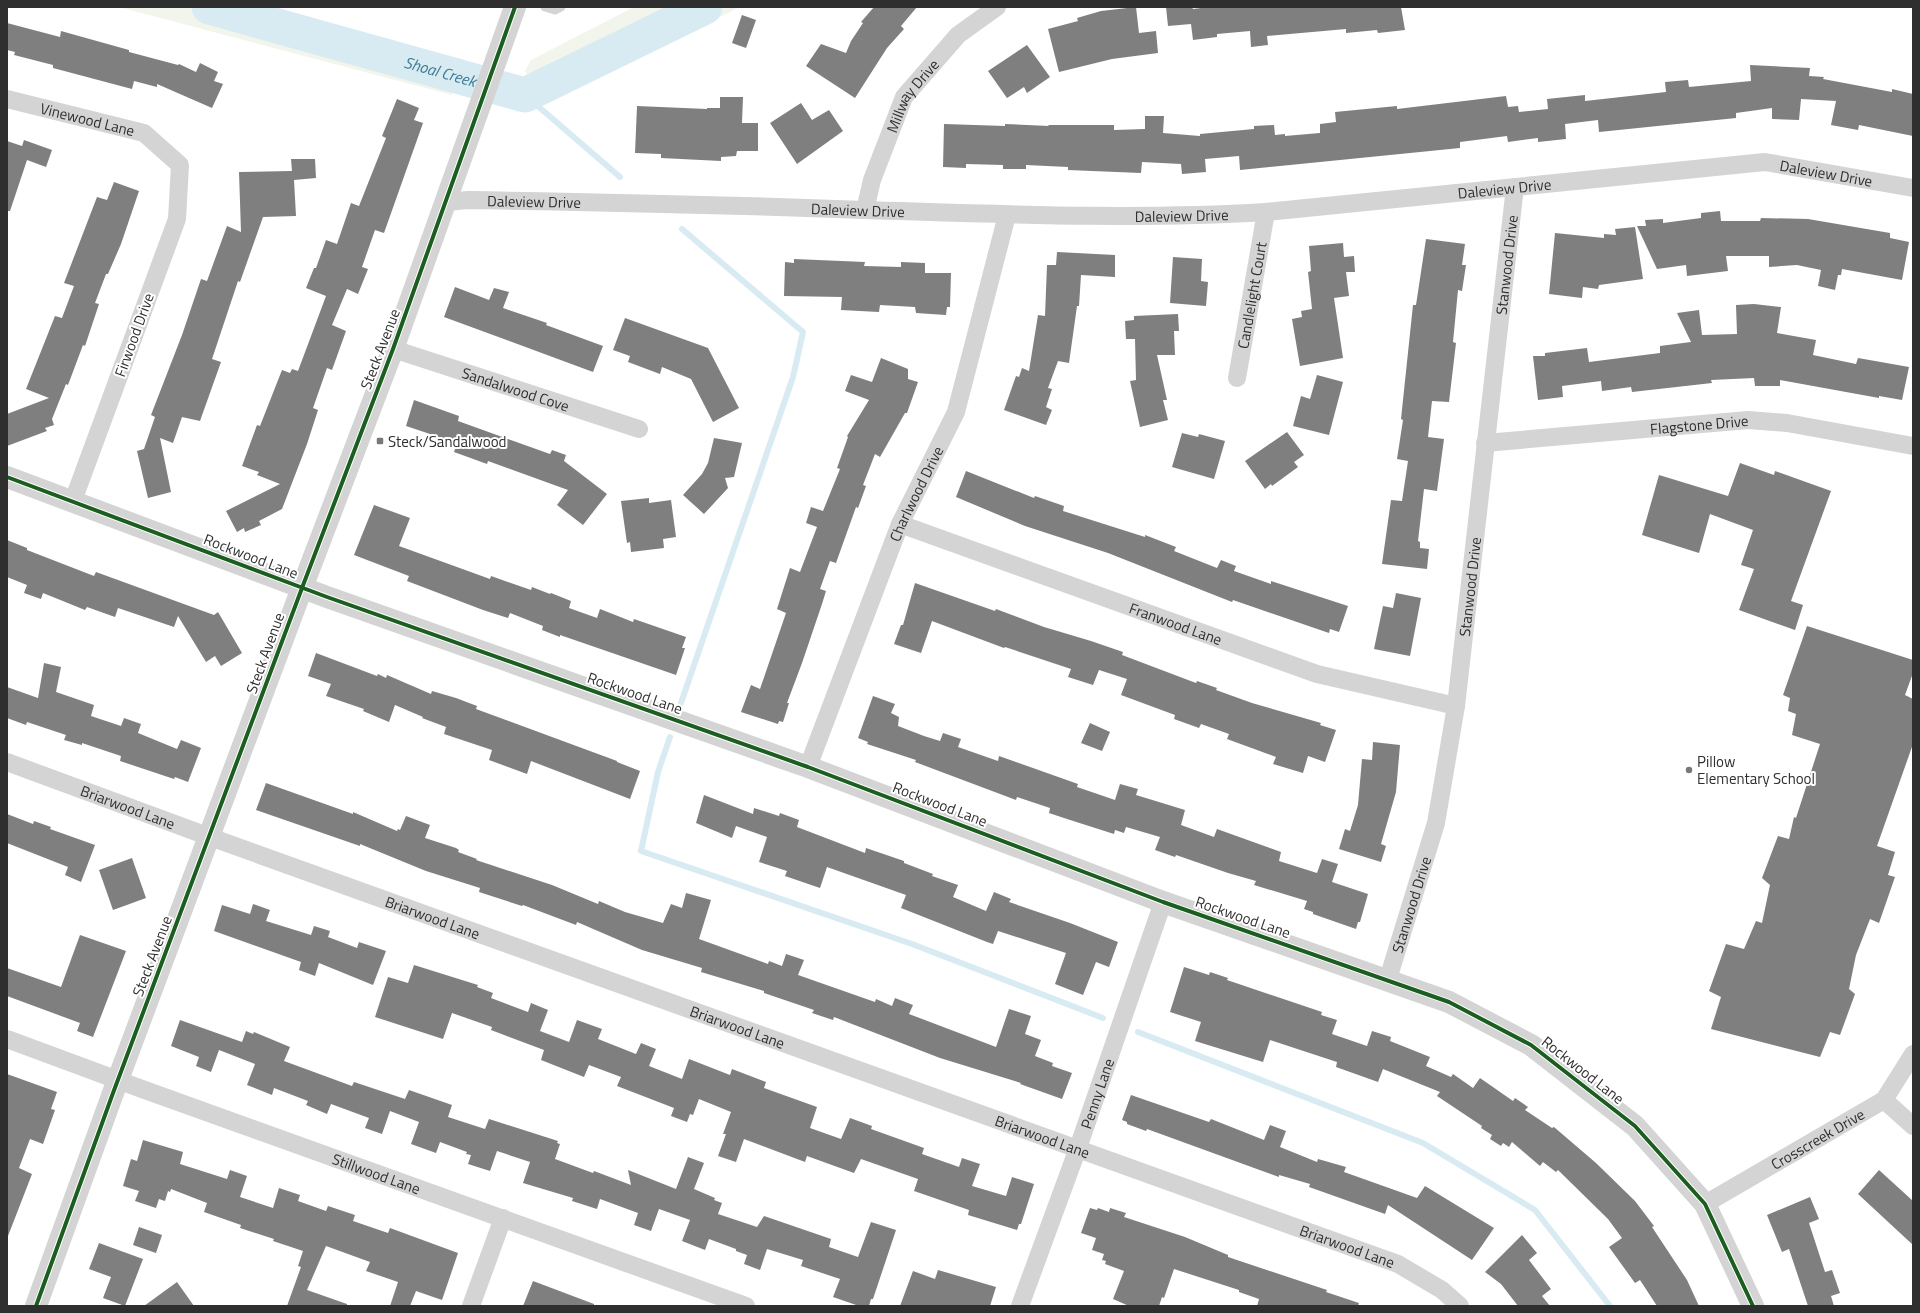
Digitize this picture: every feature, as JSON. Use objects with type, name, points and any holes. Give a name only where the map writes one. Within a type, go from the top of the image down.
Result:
[{"type":"street","name":"Steck Avenue","points":[[36,1306],[118,1080],[393,349],[515,7]]},
{"type":"street","name":"Millway Drive","points":[[865,210],[872,180],[904,97],[958,35],[997,7]]},
{"type":"street","name":"Vinewood Lane","points":[[7,99],[144,133],[180,165]]},
{"type":"street","name":"Daleview Drive","points":[[446,202],[468,200],[620,202],[1007,215],[1196,216],[1266,212],[1765,162],[1913,188]]},
{"type":"street","name":"Firwood Drive","points":[[74,501],[177,219],[180,165]]},
{"type":"street","name":"Stanwood Drive","points":[[1388,979],[1436,824],[1456,706],[1515,187]]},
{"type":"street","name":"Candlelight Court","points":[[1237,378],[1266,212]]},
{"type":"street","name":"Charlwood Drive","points":[[808,767],[900,524],[956,412],[1007,215]]},
{"type":"street","name":"Sandalwood Cove","points":[[393,349],[639,429]]},
{"type":"street","name":"Flagstone Drive","points":[[1485,443],[1748,420],[1787,423],[1913,446]]},
{"type":"street","name":"Rockwood Lane","points":[[7,477],[302,588],[808,767],[1163,902],[1388,979],[1449,1002],[1532,1045],[1635,1126],[1705,1204],[1753,1306]]},
{"type":"street","name":"Franwood Lane","points":[[900,524],[1317,674],[1456,706]]},
{"type":"street","name":"Briarwood Lane","points":[[7,762],[210,837],[1398,1264],[1442,1290],[1460,1306]]},
{"type":"street","name":"Penny Lane","points":[[1020,1306],[1078,1148],[1163,902]]},
{"type":"street","name":"Stillwood Lane","points":[[7,1039],[746,1306]]},
{"type":"street","name":"Crosscreek Drive","points":[[1705,1204],[1884,1100],[1913,1054]]},
{"type":"street","points":[[1884,1100],[1913,1126]]},
{"type":"street","points":[[471,1306],[503,1218]]},
{"type":"lane","points":[[545,7],[555,10],[561,7]]},
{"type":"shaded area","points":[[119,7],[267,7],[465,60],[452,95]]},
{"type":"shaded area","points":[[634,7],[740,7],[557,97],[515,112],[530,79],[525,71],[531,60]]},
{"type":"building","points":[[874,7],[917,7],[901,26],[904,29],[887,48],[855,98],[806,66],[821,44],[846,53],[851,41],[863,23],[861,22]]},
{"type":"building","points":[[1136,7],[1139,33],[1156,31],[1158,53],[1112,59],[1059,72],[1048,29],[1078,21],[1077,18],[1101,11]]},
{"type":"building","points":[[1166,7],[1192,7],[1193,9],[1209,7],[1401,7],[1405,30],[1378,33],[1377,30],[1346,33],[1346,29],[1267,36],[1268,45],[1251,47],[1250,31],[1217,34],[1217,37],[1193,40],[1191,24],[1168,26]]},
{"type":"building","points":[[742,15],[756,20],[746,48],[732,43]]},
{"type":"building","points":[[7,23],[60,37],[61,31],[129,50],[129,52],[178,65],[179,64],[196,72],[200,63],[218,72],[214,81],[223,84],[212,108],[157,84],[157,87],[134,81],[132,89],[53,68],[53,65],[14,55],[15,52],[7,50]]},
{"type":"building","points":[[1027,45],[1050,77],[1027,93],[1024,87],[1007,98],[988,71]]},
{"type":"building","points":[[1750,65],[1810,68],[1809,76],[1824,77],[1823,79],[1892,92],[1892,89],[1913,94],[1913,136],[1859,125],[1858,130],[1831,125],[1836,101],[1801,99],[1799,120],[1772,119],[1772,108],[1736,113],[1736,118],[1599,132],[1598,120],[1565,124],[1566,139],[1538,142],[1538,138],[1508,142],[1507,136],[1460,142],[1460,148],[1240,170],[1239,156],[1205,159],[1206,172],[1182,174],[1181,164],[1142,162],[1141,173],[1068,170],[1068,167],[1026,165],[1026,169],[1003,169],[1003,165],[966,164],[966,168],[943,167],[944,124],[1005,126],[1005,124],[1049,126],[1048,125],[1114,125],[1114,130],[1145,129],[1145,116],[1164,116],[1163,133],[1200,136],[1200,134],[1254,129],[1254,126],[1274,125],[1275,135],[1285,134],[1285,136],[1320,133],[1320,124],[1336,122],[1335,112],[1397,106],[1397,109],[1506,96],[1508,107],[1518,106],[1519,112],[1548,109],[1547,99],[1585,95],[1585,101],[1666,92],[1665,82],[1688,80],[1689,87],[1751,81]]},
{"type":"building","points":[[720,97],[743,97],[742,123],[758,123],[758,151],[737,151],[736,156],[721,157],[721,161],[661,158],[661,154],[635,153],[637,106],[707,109],[720,108]]},
{"type":"building","points":[[397,99],[419,108],[414,120],[423,123],[384,233],[375,230],[362,267],[368,269],[358,294],[347,289],[332,325],[346,331],[332,370],[327,368],[313,408],[318,410],[307,444],[282,509],[259,521],[261,525],[245,532],[244,528],[237,532],[226,511],[280,484],[257,475],[259,472],[242,466],[257,425],[260,426],[282,370],[290,373],[292,369],[298,371],[326,296],[306,288],[314,268],[316,268],[326,240],[337,244],[351,203],[359,206],[386,138],[382,136]]},
{"type":"building","points":[[801,103],[812,120],[829,110],[843,131],[797,164],[770,123]]},
{"type":"building","points":[[24,140],[52,150],[46,167],[27,160],[10,211],[7,211],[7,141],[22,146]]},
{"type":"building","points":[[291,159],[315,159],[316,178],[294,180],[296,216],[263,217],[240,282],[238,281],[212,359],[221,362],[200,421],[182,417],[173,443],[160,438],[171,492],[148,498],[137,451],[144,449],[155,417],[151,415],[182,335],[201,279],[207,281],[227,226],[241,232],[239,172],[292,171]]},
{"type":"building","points":[[114,182],[139,191],[121,244],[108,274],[106,274],[95,303],[99,304],[85,346],[83,345],[68,385],[66,384],[52,419],[54,425],[45,428],[47,431],[7,446],[7,414],[49,398],[26,389],[55,316],[62,318],[74,286],[64,283],[97,197],[107,200]]},
{"type":"building","points":[[1720,211],[1721,221],[1760,221],[1761,218],[1808,219],[1890,233],[1890,238],[1909,242],[1902,280],[1842,269],[1841,275],[1838,275],[1835,290],[1818,286],[1821,270],[1797,265],[1769,267],[1769,256],[1726,256],[1728,271],[1687,276],[1686,265],[1657,269],[1637,226],[1646,226],[1645,220],[1663,219],[1663,223],[1701,218],[1701,213]]},
{"type":"building","points":[[1635,227],[1643,279],[1599,285],[1598,289],[1583,287],[1582,298],[1549,294],[1555,233],[1604,238],[1604,234],[1616,235],[1615,229]]},
{"type":"building","points":[[1426,239],[1465,244],[1462,265],[1466,265],[1462,291],[1458,290],[1453,342],[1456,343],[1449,402],[1432,401],[1428,437],[1444,439],[1437,491],[1424,489],[1418,541],[1420,542],[1420,548],[1429,549],[1427,569],[1382,564],[1391,500],[1402,501],[1408,461],[1397,459],[1403,420],[1401,419],[1413,305],[1416,305]]},
{"type":"building","points":[[1343,243],[1344,257],[1354,256],[1355,272],[1346,272],[1349,296],[1334,298],[1343,358],[1300,366],[1292,319],[1302,317],[1301,311],[1312,309],[1308,272],[1311,271],[1309,246]]},
{"type":"building","points":[[1057,252],[1115,255],[1115,277],[1081,275],[1079,306],[1077,306],[1069,363],[1058,361],[1048,388],[1052,389],[1046,407],[1052,410],[1046,425],[1004,410],[1016,376],[1019,377],[1022,368],[1029,371],[1038,315],[1045,316],[1047,265],[1056,265]]},
{"type":"building","points":[[1173,257],[1202,259],[1201,281],[1208,282],[1206,306],[1170,303]]},
{"type":"building","points":[[794,259],[865,262],[864,266],[901,267],[901,262],[925,263],[925,273],[951,273],[950,307],[947,307],[946,315],[916,313],[915,307],[880,305],[879,312],[841,310],[842,297],[784,296],[785,262],[794,263]]},
{"type":"building","points":[[455,287],[489,300],[494,288],[509,292],[503,308],[547,323],[546,325],[603,346],[593,372],[444,317]]},
{"type":"building","points":[[1754,304],[1781,307],[1777,333],[1816,340],[1813,355],[1856,364],[1858,358],[1909,367],[1902,400],[1879,396],[1879,398],[1780,380],[1780,386],[1755,386],[1754,378],[1711,380],[1712,383],[1632,392],[1631,387],[1602,391],[1601,381],[1562,386],[1563,397],[1538,400],[1533,356],[1545,356],[1545,353],[1587,348],[1589,362],[1660,353],[1660,346],[1691,342],[1677,313],[1699,310],[1702,335],[1737,334],[1736,305]]},
{"type":"building","points":[[1178,314],[1179,331],[1174,331],[1175,355],[1157,355],[1167,400],[1163,400],[1168,420],[1140,427],[1130,381],[1136,380],[1135,339],[1126,339],[1125,321],[1134,320],[1134,316]]},
{"type":"building","points":[[625,318],[708,348],[739,408],[713,422],[691,379],[662,367],[660,374],[628,362],[630,356],[613,350]]},
{"type":"building","points":[[881,358],[908,369],[908,379],[918,382],[907,413],[905,413],[880,457],[875,454],[863,485],[866,486],[858,508],[856,507],[836,563],[830,561],[820,589],[826,591],[787,703],[789,703],[783,722],[779,721],[778,724],[741,712],[751,685],[760,689],[786,613],[777,609],[790,568],[800,572],[817,527],[806,523],[811,507],[823,511],[840,469],[837,468],[848,437],[847,436],[869,400],[845,391],[851,375],[872,382]]},
{"type":"building","points":[[1317,375],[1343,382],[1329,435],[1293,426],[1301,396],[1310,399]]},
{"type":"building","points":[[414,400],[459,416],[458,421],[550,454],[552,450],[566,455],[564,461],[607,494],[583,525],[557,505],[568,490],[488,461],[487,464],[454,452],[457,443],[406,426]]},
{"type":"building","points":[[1287,432],[1304,455],[1294,462],[1298,467],[1272,486],[1271,484],[1265,489],[1245,461]]},
{"type":"building","points":[[1182,433],[1198,437],[1199,434],[1225,441],[1214,479],[1172,467]]},
{"type":"building","points":[[714,438],[742,443],[734,477],[725,478],[728,488],[704,514],[683,495],[702,474],[708,463]]},
{"type":"building","points":[[1740,463],[1774,475],[1775,471],[1831,491],[1791,601],[1803,605],[1795,630],[1739,610],[1754,569],[1741,565],[1753,530],[1710,514],[1699,553],[1642,535],[1659,475],[1728,496]]},
{"type":"building","points":[[966,471],[1034,498],[1035,496],[1064,506],[1063,511],[1145,537],[1145,535],[1176,547],[1174,551],[1217,568],[1221,560],[1236,566],[1234,571],[1271,584],[1271,581],[1348,606],[1339,632],[1330,629],[1329,633],[1233,600],[1232,602],[1108,553],[1025,526],[956,497]]},
{"type":"building","points":[[649,498],[649,503],[671,500],[676,537],[663,539],[664,548],[631,552],[630,542],[627,543],[621,501]]},
{"type":"building","points":[[374,505],[410,518],[399,546],[490,579],[491,576],[531,590],[532,587],[550,594],[551,593],[571,601],[569,608],[597,618],[600,609],[633,622],[634,619],[686,637],[682,648],[685,648],[676,675],[560,635],[560,637],[542,630],[543,626],[510,613],[508,618],[483,610],[407,581],[409,576],[354,555]]},
{"type":"building","points":[[7,540],[27,548],[27,550],[94,576],[96,572],[214,615],[218,612],[242,653],[221,666],[215,656],[206,662],[178,616],[174,627],[118,608],[115,617],[87,607],[85,610],[43,593],[41,599],[24,593],[27,585],[7,577]]},
{"type":"building","points":[[915,583],[995,611],[996,609],[1044,627],[1123,652],[1122,655],[1196,683],[1197,681],[1217,688],[1216,690],[1252,703],[1321,723],[1320,725],[1336,730],[1325,762],[1308,756],[1303,773],[1273,764],[1276,757],[1227,739],[1229,734],[1201,724],[1199,728],[1174,719],[1175,715],[1121,695],[1127,679],[1099,670],[1093,685],[1068,677],[1071,669],[1005,647],[1004,648],[932,621],[921,653],[894,644],[901,625],[903,625]]},
{"type":"building","points":[[1396,593],[1421,598],[1410,656],[1374,649],[1383,606],[1393,608]]},
{"type":"building","points":[[1807,626],[1913,660],[1913,673],[1905,695],[1913,699],[1913,744],[1877,846],[1895,852],[1888,875],[1895,877],[1879,923],[1870,919],[1856,955],[1849,989],[1855,994],[1840,1035],[1830,1032],[1820,1057],[1711,1029],[1721,997],[1709,991],[1726,944],[1744,949],[1756,921],[1762,923],[1770,885],[1762,878],[1778,836],[1789,839],[1794,817],[1796,818],[1820,744],[1792,735],[1796,714],[1788,711],[1790,698],[1783,695]]},
{"type":"building","points":[[316,653],[377,676],[378,674],[386,678],[387,675],[431,694],[432,691],[456,698],[477,706],[476,709],[617,761],[640,771],[630,799],[531,761],[527,774],[489,760],[492,750],[444,734],[446,727],[422,718],[423,717],[395,705],[389,722],[363,711],[364,709],[326,696],[331,684],[308,676]]},
{"type":"building","points":[[44,663],[61,667],[56,692],[94,705],[91,716],[121,726],[124,718],[141,724],[138,733],[177,749],[181,740],[201,748],[188,782],[175,777],[174,779],[120,761],[121,756],[82,743],[82,745],[64,740],[66,735],[27,722],[26,725],[7,718],[7,687],[38,698]]},
{"type":"building","points":[[873,696],[895,704],[891,713],[899,717],[898,726],[924,736],[940,741],[943,733],[961,739],[958,747],[998,761],[999,756],[1078,784],[1077,787],[1115,800],[1120,784],[1138,789],[1136,795],[1185,810],[1181,825],[1214,837],[1217,829],[1281,852],[1279,861],[1317,873],[1322,859],[1338,864],[1332,882],[1368,894],[1360,922],[1358,922],[1356,929],[1313,914],[1313,912],[1304,909],[1307,901],[1254,885],[1256,881],[1176,855],[1175,857],[1155,850],[1160,837],[1126,827],[1124,833],[1115,830],[1114,834],[1049,813],[1050,808],[1017,797],[1016,800],[915,762],[916,760],[867,744],[868,742],[858,738]]},
{"type":"building","points":[[1090,723],[1110,732],[1102,751],[1081,743]]},
{"type":"building","points":[[1373,742],[1400,745],[1396,792],[1381,844],[1386,846],[1381,862],[1339,849],[1345,829],[1350,831],[1358,805],[1362,759],[1372,760]]},
{"type":"building","points":[[266,783],[353,814],[353,812],[397,831],[398,829],[400,830],[406,816],[430,825],[425,838],[456,848],[459,850],[458,852],[477,859],[476,860],[552,885],[598,904],[599,901],[625,912],[663,923],[671,904],[682,908],[686,893],[711,900],[699,939],[768,964],[769,961],[782,966],[786,954],[804,960],[798,975],[875,1002],[876,999],[892,1006],[895,998],[913,1005],[909,1014],[996,1047],[1009,1009],[1031,1016],[1025,1034],[1041,1040],[1035,1056],[1053,1063],[1052,1066],[1072,1073],[1062,1099],[1020,1084],[1021,1083],[940,1058],[834,1017],[833,1020],[812,1013],[814,1010],[764,993],[764,991],[701,972],[702,968],[642,950],[577,922],[576,925],[523,905],[522,906],[479,892],[480,888],[426,871],[360,844],[360,846],[256,810]]},
{"type":"building","points":[[704,795],[753,814],[754,808],[779,816],[780,813],[799,820],[797,827],[865,853],[866,848],[904,861],[904,863],[933,874],[932,876],[958,885],[953,897],[986,911],[994,892],[1011,899],[1009,902],[1070,923],[1118,942],[1109,967],[1096,962],[1083,995],[1055,984],[1066,953],[998,931],[993,944],[987,942],[901,908],[906,895],[827,867],[820,888],[785,876],[787,871],[759,862],[767,837],[736,826],[732,838],[696,823]]},
{"type":"building","points":[[7,814],[33,824],[34,821],[51,827],[50,829],[95,845],[81,882],[65,875],[68,867],[7,843]]},
{"type":"building","points":[[132,858],[146,898],[113,910],[99,870]]},
{"type":"building","points":[[253,904],[270,910],[266,921],[311,935],[314,926],[330,931],[328,937],[357,948],[359,942],[386,951],[373,985],[319,963],[315,976],[299,970],[301,962],[214,931],[222,905],[250,914]]},
{"type":"building","points":[[80,935],[126,951],[93,1037],[77,1031],[80,1023],[7,996],[7,968],[61,987]]},
{"type":"building","points":[[414,965],[478,985],[477,987],[493,993],[491,998],[528,1012],[531,1003],[548,1010],[540,1031],[569,1042],[577,1020],[602,1029],[598,1039],[636,1054],[641,1043],[656,1049],[649,1066],[682,1079],[689,1059],[730,1075],[732,1069],[766,1082],[764,1088],[817,1107],[810,1128],[841,1139],[850,1118],[872,1126],[871,1129],[924,1148],[922,1154],[959,1167],[962,1158],[980,1164],[972,1186],[1006,1196],[1012,1177],[1034,1184],[1021,1224],[1019,1224],[1017,1230],[968,1215],[969,1210],[914,1191],[918,1179],[861,1159],[854,1173],[807,1156],[805,1162],[744,1139],[736,1162],[718,1156],[726,1134],[723,1134],[731,1112],[699,1099],[693,1115],[690,1114],[687,1122],[671,1116],[674,1108],[617,1086],[621,1077],[589,1065],[584,1077],[541,1060],[544,1050],[491,1030],[492,1027],[452,1013],[443,1039],[375,1017],[388,977],[408,983]]},
{"type":"building","points":[[1184,967],[1209,975],[1210,972],[1228,978],[1227,980],[1322,1012],[1321,1015],[1337,1020],[1332,1034],[1367,1046],[1372,1031],[1391,1037],[1390,1041],[1430,1057],[1426,1066],[1451,1077],[1453,1074],[1473,1088],[1480,1078],[1513,1101],[1515,1098],[1528,1107],[1525,1110],[1552,1128],[1554,1127],[1596,1163],[1635,1201],[1654,1226],[1652,1227],[1687,1280],[1699,1306],[1657,1306],[1640,1280],[1635,1283],[1609,1247],[1622,1238],[1608,1219],[1558,1170],[1556,1172],[1543,1162],[1540,1166],[1512,1142],[1509,1147],[1503,1143],[1501,1146],[1490,1139],[1492,1135],[1481,1128],[1482,1126],[1437,1096],[1440,1092],[1383,1069],[1378,1082],[1336,1067],[1337,1062],[1270,1040],[1263,1062],[1195,1041],[1201,1022],[1170,1012]]},
{"type":"building","points":[[180,1020],[242,1042],[246,1031],[253,1034],[254,1032],[290,1047],[284,1061],[352,1086],[354,1082],[405,1099],[409,1090],[452,1105],[448,1117],[485,1129],[489,1119],[558,1141],[557,1143],[560,1144],[555,1159],[593,1173],[594,1171],[631,1185],[628,1170],[676,1189],[688,1157],[704,1163],[694,1189],[715,1198],[714,1200],[722,1203],[718,1214],[757,1227],[764,1216],[831,1239],[829,1247],[858,1257],[871,1222],[896,1230],[873,1299],[871,1299],[869,1306],[859,1306],[833,1297],[840,1279],[801,1266],[803,1260],[767,1249],[760,1270],[744,1264],[747,1255],[736,1251],[736,1249],[709,1239],[705,1250],[682,1241],[690,1220],[659,1209],[651,1231],[634,1225],[638,1213],[600,1199],[597,1209],[572,1201],[573,1198],[523,1183],[530,1162],[497,1151],[490,1171],[468,1164],[471,1155],[466,1154],[467,1152],[440,1142],[436,1153],[411,1144],[419,1122],[390,1111],[382,1134],[365,1128],[369,1118],[331,1104],[327,1114],[306,1105],[308,1101],[274,1088],[272,1095],[247,1085],[255,1064],[219,1050],[211,1072],[196,1066],[199,1057],[171,1046]]},
{"type":"building","points":[[7,1074],[57,1092],[51,1109],[55,1110],[43,1144],[30,1139],[19,1168],[32,1174],[8,1236]]},
{"type":"building","points":[[1131,1095],[1209,1122],[1211,1119],[1264,1140],[1270,1125],[1286,1131],[1280,1147],[1317,1162],[1318,1159],[1346,1167],[1344,1172],[1417,1198],[1425,1186],[1494,1228],[1472,1260],[1388,1205],[1385,1214],[1309,1187],[1310,1184],[1279,1175],[1279,1177],[1147,1129],[1146,1131],[1127,1124],[1127,1122],[1122,1120]]},
{"type":"building","points":[[143,1140],[183,1152],[180,1164],[227,1179],[230,1170],[247,1176],[240,1197],[273,1208],[279,1188],[300,1195],[298,1201],[326,1211],[328,1206],[355,1215],[353,1221],[388,1233],[390,1228],[458,1253],[442,1300],[416,1291],[410,1306],[390,1306],[398,1282],[366,1271],[370,1262],[326,1246],[307,1290],[347,1304],[347,1306],[287,1306],[301,1267],[298,1266],[303,1251],[273,1241],[274,1239],[240,1228],[241,1225],[204,1212],[207,1203],[171,1189],[170,1192],[168,1191],[165,1201],[159,1199],[156,1208],[135,1201],[139,1191],[123,1186],[131,1159],[137,1161]]},
{"type":"building","points":[[1879,1170],[1913,1201],[1913,1245],[1858,1194]]},
{"type":"building","points":[[1810,1197],[1819,1219],[1809,1223],[1825,1272],[1832,1270],[1840,1293],[1831,1296],[1834,1306],[1808,1306],[1789,1249],[1782,1252],[1767,1215]]},
{"type":"building","points":[[1090,1208],[1097,1210],[1098,1208],[1109,1212],[1110,1208],[1126,1213],[1124,1217],[1185,1237],[1228,1255],[1228,1257],[1327,1290],[1326,1292],[1359,1303],[1358,1306],[1257,1306],[1259,1299],[1239,1292],[1239,1290],[1174,1269],[1164,1298],[1162,1297],[1159,1306],[1129,1306],[1113,1299],[1124,1271],[1105,1264],[1106,1261],[1102,1260],[1104,1254],[1092,1250],[1096,1238],[1081,1233]]},
{"type":"building","points":[[139,1227],[162,1235],[156,1253],[133,1245]]},
{"type":"building","points":[[1522,1235],[1537,1253],[1529,1260],[1551,1289],[1542,1296],[1550,1306],[1518,1306],[1501,1284],[1485,1272]]},
{"type":"building","points":[[99,1243],[143,1259],[125,1306],[103,1298],[111,1277],[89,1269]]},
{"type":"building","points":[[938,1270],[996,1287],[990,1306],[900,1306],[913,1271],[935,1279]]},
{"type":"building","points":[[533,1281],[594,1304],[594,1306],[523,1306]]},
{"type":"building","points":[[177,1282],[194,1306],[144,1306]]},
{"type":"waterway","name":"Shoal Creek","points":[[209,7],[525,95],[705,7]]},
{"type":"waterway","points":[[525,95],[620,177]]},
{"type":"waterway","points":[[681,703],[793,377],[803,332],[682,229]]},
{"type":"waterway","points":[[670,737],[658,772],[641,851],[912,944],[1103,1018]]},
{"type":"waterway","points":[[1138,1032],[1423,1143],[1535,1210],[1610,1306]]},
{"type":"cycle path","points":[[36,1306],[113,1093],[393,349],[515,7]]},
{"type":"cycle path","points":[[7,477],[327,597],[808,767],[1163,902],[1449,1002],[1531,1045],[1635,1126],[1705,1204],[1753,1306]]},
{"type":"place","name":"Steck/Sandalwood","points":[[380,441]]},
{"type":"place","name":"Pillow Elementary School","points":[[1689,770]]}]
